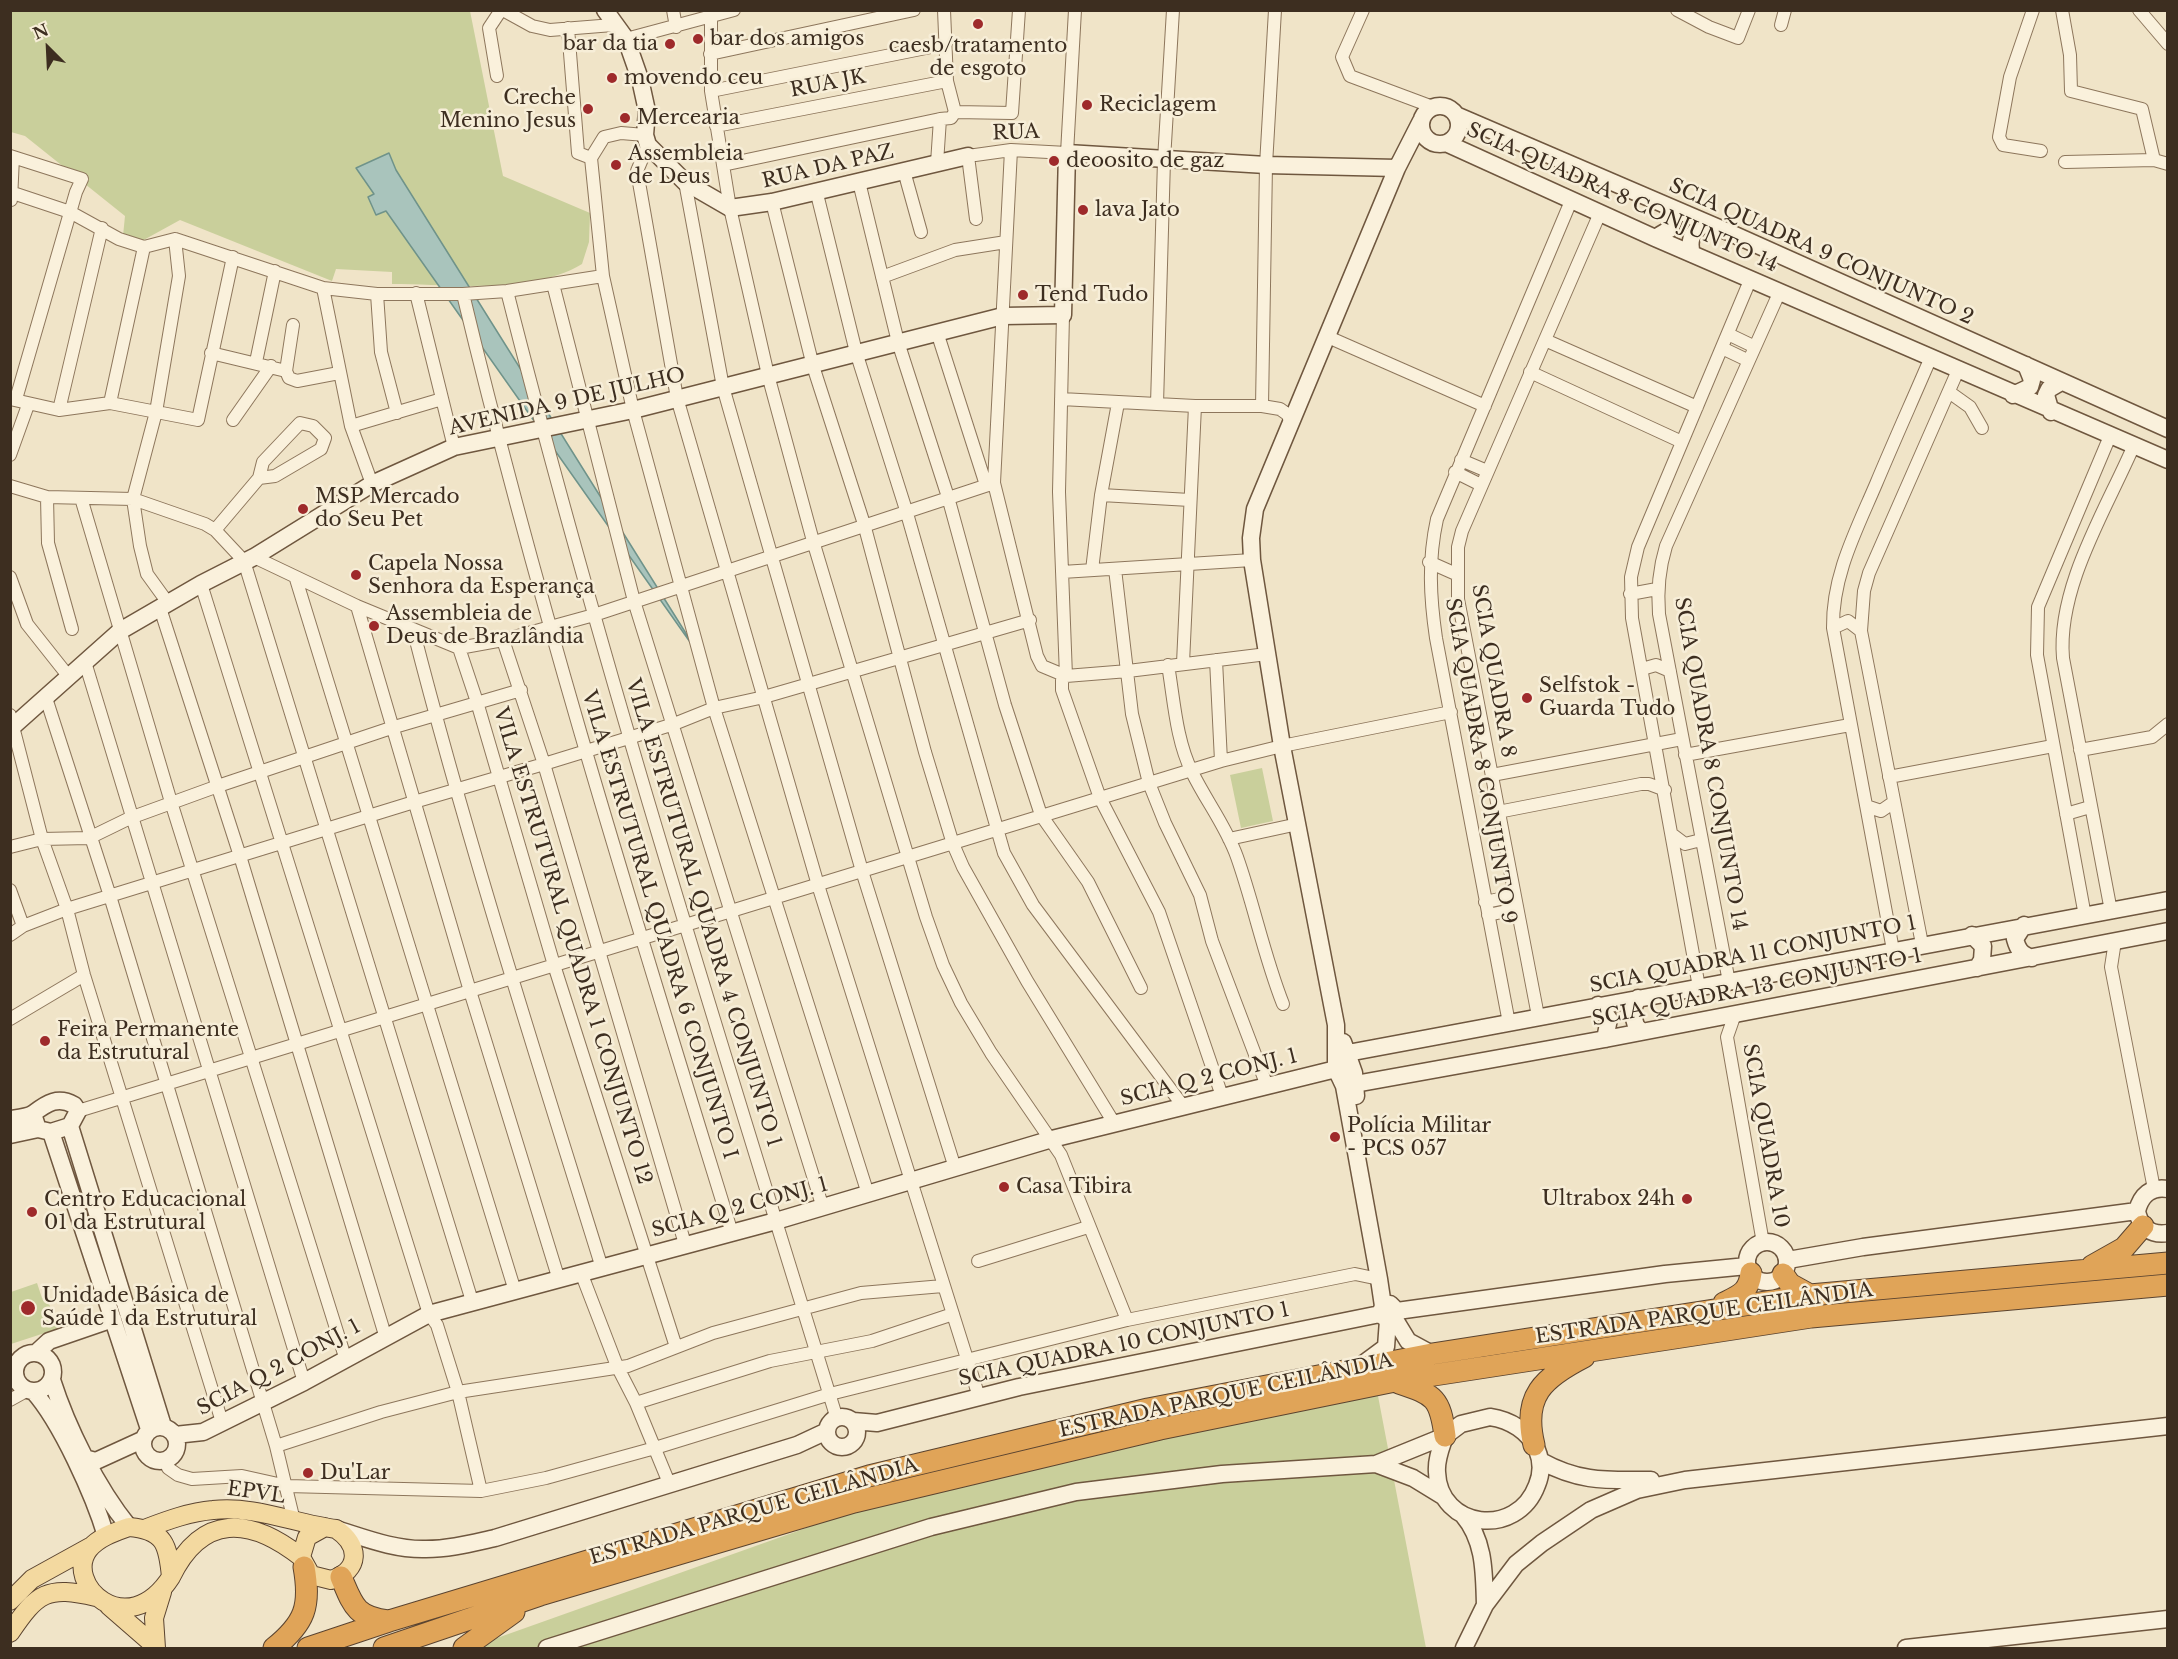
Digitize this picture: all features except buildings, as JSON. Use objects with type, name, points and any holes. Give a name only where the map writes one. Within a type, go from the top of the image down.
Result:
[{"type":"highway","points":[[2084,1270],[2124,1248],[2140,1218]]},
{"type":"highway","name":"ESTRADA PARQUE CEILÂNDIA","points":[[308,1648],[389,1621],[869,1476],[1148,1409],[1432,1354],[1810,1295],[2168,1263]]},
{"type":"highway","points":[[1786,1267],[1790,1284],[1810,1295]]},
{"type":"highway","points":[[1694,1313],[1723,1304],[1745,1292],[1749,1287],[1749,1270]]},
{"type":"highway","name":"ESTRADA PARQUE CEILÂNDIA","points":[[384,1648],[540,1595],[854,1502],[1160,1429],[1395,1382],[1810,1317],[2168,1285]]},
{"type":"highway","points":[[1538,1453],[1530,1428],[1531,1411],[1539,1389],[1553,1374],[1600,1350]]},
{"type":"highway","points":[[1395,1382],[1434,1398],[1440,1407],[1445,1436]]},
{"type":"highway","points":[[274,1648],[294,1632],[302,1619],[308,1596],[302,1562]]},
{"type":"highway","points":[[347,1568],[354,1608],[368,1617],[389,1621]]},
{"type":"highway","points":[[464,1648],[540,1595]]},
{"type":"main road","name":"EPVL","points":[[138,1528],[214,1509],[235,1510],[331,1528]]},
{"type":"main road","points":[[10,1601],[32,1579],[106,1536],[138,1528],[155,1532],[168,1549],[167,1585],[154,1618],[155,1647]]},
{"type":"main road","name":"EPVL","points":[[167,1585],[182,1555],[196,1541],[227,1528],[244,1528],[279,1539],[302,1562]]},
{"type":"main road","points":[[331,1528],[349,1538],[354,1552],[347,1568],[320,1580],[311,1575],[302,1562],[307,1537],[331,1528]]},
{"type":"main road","points":[[90,1547],[84,1556],[84,1578],[101,1600],[155,1647]]},
{"type":"main road","points":[[10,1633],[35,1601],[68,1590],[128,1608],[141,1606],[167,1585]]},
{"type":"street","points":[[497,76],[489,28],[502,10],[532,26],[550,30],[609,18],[626,39],[640,79],[647,111],[646,140],[637,171],[678,398],[818,885],[979,1397]]},
{"type":"street","points":[[673,10],[676,27]]},
{"type":"street","points":[[626,39],[676,27],[711,14],[734,10]]},
{"type":"street","points":[[710,54],[914,10]]},
{"type":"street","points":[[723,165],[951,118],[955,112],[947,81],[944,10]]},
{"type":"street","points":[[955,112],[1012,112],[1019,10]]},
{"type":"street","points":[[1075,10],[1066,153],[1059,492],[1066,676],[1062,680],[1062,690],[1100,798],[1159,912],[1222,1096]]},
{"type":"street","points":[[1157,404],[1164,160],[1173,10]]},
{"type":"street","points":[[1262,406],[1266,165],[1275,10]]},
{"type":"street","points":[[1066,153],[1266,165],[1401,160],[1417,145],[1440,143],[1458,131],[1456,115],[1446,106],[1433,107],[1350,75],[1342,57],[1363,10]]},
{"type":"street","points":[[1677,10],[1693,14],[1738,38],[1749,10]]},
{"type":"street","points":[[1781,25],[1785,10]]},
{"type":"street","points":[[2033,10],[2010,77],[1999,137],[2002,145],[2041,151]]},
{"type":"street","points":[[2062,10],[2070,55],[2071,91],[2073,94],[2142,109],[2154,160]]},
{"type":"street","points":[[2139,10],[2168,44]]},
{"type":"street","points":[[711,14],[711,91],[716,126],[730,208],[768,375],[813,541],[854,670],[908,859],[943,965],[961,1003],[991,1053],[1061,1155],[1127,1320]]},
{"type":"street","points":[[2154,25],[2168,31]]},
{"type":"street","points":[[568,28],[578,153],[591,158]]},
{"type":"street","points":[[711,91],[946,44]]},
{"type":"street","name":"RUA JK","points":[[716,126],[947,81]]},
{"type":"street","points":[[1356,1369],[1386,1347],[1389,1312],[1349,1085],[1340,1059],[1336,1025],[1282,746],[1252,560],[1251,538],[1255,509],[1401,160],[1425,112],[1433,107]]},
{"type":"street","name":"SCIA QUADRA 9 CONJUNTO 2","points":[[1456,115],[2168,429]]},
{"type":"street","points":[[937,163],[940,119]]},
{"type":"street","points":[[1421,121],[1424,134],[1440,143]]},
{"type":"street","points":[[730,208],[685,182],[646,140],[621,133],[604,137],[591,158],[603,276],[633,410],[683,585],[714,708],[868,1194]]},
{"type":"street","name":"SCIA QUADRA 8 CONJUNTO 14","points":[[1440,143],[1959,368],[2051,412],[2168,460]]},
{"type":"street","points":[[990,484],[1003,316],[1011,150]]},
{"type":"street","name":"RUA","points":[[968,156],[1011,150],[1066,153]]},
{"type":"street","points":[[968,156],[976,219]]},
{"type":"street","name":"RUA DA PAZ","points":[[730,208],[772,202],[968,156]]},
{"type":"street","points":[[232,257],[198,420],[110,403],[59,410],[28,405],[13,399],[70,212],[82,179],[12,157],[11,195],[70,212],[119,239],[144,247],[175,239],[232,257],[275,271],[323,288],[377,294],[463,294],[507,291],[603,276]]},
{"type":"street","points":[[2065,162],[2154,160],[2168,164]]},
{"type":"street","points":[[904,171],[921,232]]},
{"type":"street","points":[[685,182],[723,387],[862,871],[955,1168]]},
{"type":"street","points":[[859,182],[898,342],[948,497],[1005,705],[1041,815],[1088,882],[1141,988]]},
{"type":"street","points":[[816,190],[856,352],[906,510],[995,830],[1004,853],[1033,905],[1183,1106]]},
{"type":"street","name":"SCIA QUADRA 8 CONJUNTO 9","points":[[1509,1023],[1430,602],[1429,562],[1437,519],[1455,472],[1571,201]]},
{"type":"street","points":[[772,202],[813,366],[864,525],[953,844],[963,867],[1027,981],[1114,1123]]},
{"type":"street","points":[[1655,238],[1670,229],[1673,222],[1668,208]]},
{"type":"street","name":"SCIA QUADRA 8","points":[[1538,1016],[1458,599],[1456,574],[1462,531],[1600,213]]},
{"type":"street","points":[[1692,254],[1691,238],[1694,232],[1705,224]]},
{"type":"street","points":[[59,410],[102,228]]},
{"type":"street","points":[[175,239],[178,276],[156,412],[134,499],[140,546],[147,574],[164,606],[385,1335]]},
{"type":"street","points":[[882,277],[955,250],[1006,242]]},
{"type":"street","points":[[110,403],[144,247]]},
{"type":"street","points":[[256,362],[275,271]]},
{"type":"street","points":[[1700,987],[1655,745],[1630,594],[1638,548],[1751,278]]},
{"type":"street","points":[[553,284],[634,601],[674,724],[729,913],[823,1208]]},
{"type":"street","points":[[323,288],[351,426],[372,484]]},
{"type":"street","name":"VILA ESTRUTURAL QUADRA 4 CONJUNTO 1","points":[[507,291],[542,428],[629,738],[685,927],[842,1430]]},
{"type":"street","name":"SCIA QUADRA 8 CONJUNTO 14","points":[[1729,981],[1682,740],[1657,589],[1659,570],[1666,546],[1753,346],[1780,291]]},
{"type":"street","points":[[416,293],[454,447]]},
{"type":"street","points":[[377,294],[381,352],[397,413]]},
{"type":"street","name":"VILA ESTRUTURAL QUADRA 6 CONJUNTO I","points":[[463,294],[549,629],[732,1233]]},
{"type":"street","name":"AVENIDA 9 DE JULHO","points":[[12,723],[46,698],[120,631],[249,559],[372,484],[454,447],[587,421],[768,375],[813,366],[856,352],[1003,316],[1063,315]]},
{"type":"street","points":[[293,325],[286,371],[289,378],[297,381],[339,374]]},
{"type":"street","points":[[938,332],[990,484],[1030,620],[1037,656],[1042,666],[1066,676],[1267,654]]},
{"type":"street","points":[[1728,334],[1753,346]]},
{"type":"street","points":[[1328,337],[1485,406]]},
{"type":"street","points":[[1545,340],[1697,406]]},
{"type":"street","points":[[1722,348],[1747,360]]},
{"type":"street","points":[[211,353],[286,371]]},
{"type":"street","points":[[1893,951],[1833,628],[1836,584],[1847,550],[1931,357]]},
{"type":"street","points":[[2013,395],[2030,387],[2032,380],[2026,365]]},
{"type":"street","points":[[233,420],[271,366]]},
{"type":"street","points":[[1922,944],[1861,631],[1864,591],[1869,573],[1959,368]]},
{"type":"street","points":[[1530,372],[1682,442]]},
{"type":"street","points":[[2051,412],[2046,395],[2049,388],[2061,382]]},
{"type":"street","points":[[1949,392],[1970,407],[1982,428]]},
{"type":"street","points":[[351,426],[442,399]]},
{"type":"street","points":[[1061,399],[1195,406],[1262,406],[1280,409],[1287,414],[1292,423]]},
{"type":"street","points":[[1092,570],[1101,495],[1118,403]]},
{"type":"street","points":[[10,455],[28,405]]},
{"type":"street","points":[[1183,663],[1195,406]]},
{"type":"street","points":[[214,530],[259,478],[263,462],[300,423],[313,426],[325,438],[321,449],[274,476],[259,478]]},
{"type":"street","points":[[2085,916],[2037,655],[2038,607],[2110,435]]},
{"type":"street","points":[[2111,911],[2063,658],[2061,634],[2063,613],[2110,495],[2134,445]]},
{"type":"street","points":[[1461,460],[1487,471]]},
{"type":"street","points":[[1455,472],[1481,485]]},
{"type":"street","points":[[10,486],[47,497],[134,499],[214,530],[249,559],[459,648],[549,629],[990,484]]},
{"type":"street","points":[[1101,495],[1190,500]]},
{"type":"street","points":[[47,497],[48,543],[72,629]]},
{"type":"street","points":[[81,498],[171,802],[345,1357]]},
{"type":"street","points":[[249,559],[305,757],[472,1301]]},
{"type":"street","points":[[1062,572],[1252,560]]},
{"type":"street","points":[[1429,562],[1456,574]]},
{"type":"street","points":[[1115,569],[1137,740],[1149,783],[1165,824],[1200,896],[1212,941],[1267,1086]]},
{"type":"street","points":[[10,577],[27,624],[69,677]]},
{"type":"street","points":[[296,579],[371,816],[515,1291]]},
{"type":"street","points":[[201,584],[429,1314],[437,1324],[458,1392],[481,1491]]},
{"type":"street","points":[[1630,594],[1657,589]]},
{"type":"street","points":[[357,606],[391,728],[559,1280]]},
{"type":"street","points":[[10,935],[23,926],[67,909],[629,738],[714,708],[764,697],[1030,620]]},
{"type":"street","points":[[1833,628],[1848,621],[1861,631]]},
{"type":"street","points":[[413,628],[456,789],[602,1268]]},
{"type":"street","points":[[504,640],[544,764],[685,1245]]},
{"type":"street","name":"VILA ESTRUTURAL QUADRA 1 CONJUNTO 12","points":[[459,648],[554,965],[645,1256],[676,1347]]},
{"type":"street","points":[[1216,660],[1221,761]]},
{"type":"street","points":[[85,662],[130,818],[210,1070],[304,1382]]},
{"type":"street","points":[[1168,665],[1181,741],[1191,771],[1229,838],[1267,962],[1283,1004]]},
{"type":"street","points":[[1642,669],[1656,665],[1670,671]]},
{"type":"street","points":[[10,847],[42,839],[89,838],[130,818],[171,802],[391,728],[521,690]]},
{"type":"street","points":[[46,698],[89,838],[110,896],[276,1446],[294,1521]]},
{"type":"street","points":[[10,1135],[74,1118],[122,1098],[383,1016],[685,927],[1221,761],[1282,746],[1451,712]]},
{"type":"street","points":[[12,723],[42,839],[67,909],[84,975],[222,1422]]},
{"type":"street","points":[[1685,755],[1851,724]]},
{"type":"street","points":[[2080,750],[2152,737],[2165,730]]},
{"type":"street","points":[[1492,776],[1682,740]]},
{"type":"street","points":[[1889,777],[2053,746]]},
{"type":"street","points":[[1498,812],[1641,784],[1649,784],[1665,790]]},
{"type":"street","points":[[1866,806],[1881,811],[1894,802]]},
{"type":"street","points":[[2066,813],[2090,807]]},
{"type":"street","points":[[1229,838],[1298,824]]},
{"type":"street","points":[[1673,835],[1685,844],[1701,840]]},
{"type":"street","points":[[10,890],[23,926]]},
{"type":"street","name":"SCIA QUADRA 11 CONJUNTO 1","points":[[1340,1059],[1538,1016],[2168,900]]},
{"type":"street","points":[[1486,909],[1515,903]]},
{"type":"street","points":[[2024,925],[2015,939],[2017,948],[2022,954],[2032,958]]},
{"type":"street","name":"SCIA QUADRA 13 CONJUNTO 1","points":[[1349,1085],[1605,1040],[1641,1031],[2168,931]]},
{"type":"street","points":[[1972,935],[1983,946],[1982,960],[1977,968]]},
{"type":"street","points":[[2115,941],[2111,967],[2161,1189],[2144,1195],[2140,1218],[2150,1232],[2168,1233]]},
{"type":"street","points":[[2096,945],[2111,967]]},
{"type":"street","points":[[10,1019],[84,975]]},
{"type":"street","points":[[1638,998],[1632,1011],[1636,1026],[1641,1031]]},
{"type":"street","points":[[1598,1005],[1609,1019],[1605,1040]]},
{"type":"street","name":"SCIA QUADRA 10","points":[[1735,1014],[1727,1037],[1763,1243]]},
{"type":"street","name":"SCIA QUADRA 10","points":[[1711,1018],[1727,1037]]},
{"type":"street","name":"SCIA Q 2 CONJ. 1","points":[[92,1466],[154,1436],[202,1432],[304,1382],[385,1335],[429,1314],[472,1301],[582,1275],[823,1208],[1052,1139],[1267,1086],[1340,1059]]},
{"type":"street","points":[[1349,1085],[1375,1257],[1389,1312],[1408,1341],[1432,1354]]},
{"type":"street","points":[[74,1118],[74,1105],[59,1100],[51,1101],[41,1125],[154,1436],[175,1453],[165,1460],[150,1459],[154,1436],[74,1118]]},
{"type":"street","points":[[10,1119],[41,1125]]},
{"type":"street","points":[[1786,1267],[1787,1254],[1781,1247],[1763,1243],[1753,1246],[1749,1252],[1749,1270],[1756,1279],[1765,1281],[1786,1267],[1863,1247],[2140,1218]]},
{"type":"street","points":[[978,1261],[1088,1227]]},
{"type":"street","points":[[1355,1274],[1375,1257]]},
{"type":"street","name":"SCIA QUADRA 10 CONJUNTO 1","points":[[331,1528],[387,1545],[424,1550],[495,1538],[842,1430],[979,1397],[1242,1340],[1389,1312],[1665,1274],[1749,1270]]},
{"type":"street","points":[[165,1460],[168,1468],[178,1475],[192,1479],[242,1476],[287,1486],[481,1491],[546,1478],[655,1448],[830,1394],[1127,1320],[1355,1274],[1379,1279]]},
{"type":"street","points":[[582,1275],[617,1366],[636,1403],[669,1483]]},
{"type":"street","points":[[276,1446],[381,1412],[458,1392],[628,1366],[713,1333],[861,1293],[943,1286]]},
{"type":"street","points":[[636,1403],[770,1361],[872,1341],[952,1314]]},
{"type":"street","points":[[106,1536],[98,1510],[47,1406],[20,1385],[16,1368],[24,1354],[49,1341],[113,1319]]},
{"type":"street","points":[[24,1354],[51,1362],[52,1380],[59,1403],[114,1508],[138,1528]]},
{"type":"street","points":[[20,1385],[48,1386],[52,1380]]},
{"type":"street","points":[[10,1401],[20,1385]]},
{"type":"street","points":[[547,1648],[931,1527],[1076,1492],[1222,1474],[1376,1464],[1445,1436],[1461,1424],[1490,1417],[1513,1424],[1538,1453],[1562,1473],[1592,1480],[1685,1480]]},
{"type":"street","points":[[1464,1648],[1485,1605],[1516,1563],[1591,1510],[1637,1490],[1685,1480],[2168,1426]]},
{"type":"street","points":[[1444,1497],[1437,1472],[1445,1436]]},
{"type":"street","points":[[1463,1515],[1490,1521],[1504,1520],[1515,1513],[1534,1494],[1538,1453]]},
{"type":"street","points":[[1376,1464],[1413,1478],[1444,1497],[1473,1526],[1484,1563],[1485,1605]]},
{"type":"street","name":"SCIA QUADRA 10 CONJUNTO 1","points":[[347,1568],[366,1551],[387,1545]]},
{"type":"street","points":[[1906,1648],[2168,1619]]},
{"type":"green space","points":[[10,11],[470,11],[503,176],[590,213],[589,242],[582,264],[562,274],[539,280],[490,286],[392,284],[392,272],[336,269],[332,281],[180,220],[140,242],[123,236],[125,216],[25,136],[11,132]]},
{"type":"green space","points":[[1262,768],[1273,821],[1241,828],[1230,775]]},
{"type":"green space","name":"Unidade Básica de Saúde 1 da Estrutural","points":[[37,1283],[42,1298],[47,1297],[57,1329],[11,1344],[11,1292]]},
{"type":"green space","points":[[1374,1375],[1426,1648],[469,1648],[927,1485]]},
{"type":"water","points":[[389,153],[396,170],[702,659],[386,211],[376,215],[368,197],[374,194],[356,168]]},
{"type":"place","name":"caesb/tratamento de esgoto","points":[[978,24]]},
{"type":"place","name":"bar dos amigos","points":[[698,39]]},
{"type":"place","name":"bar da tia","points":[[670,44]]},
{"type":"place","name":"movendo ceu","points":[[612,78]]},
{"type":"place","name":"Reciclagem","points":[[1087,105]]},
{"type":"place","name":"Creche Menino Jesus","points":[[588,109]]},
{"type":"place","name":"Mercearia","points":[[625,118]]},
{"type":"place","name":"deoosito de gaz","points":[[1054,161]]},
{"type":"place","name":"Assembleia de Deus","points":[[616,165]]},
{"type":"place","name":"lava Jato","points":[[1083,210]]},
{"type":"place","name":"Tend Tudo","points":[[1023,295]]},
{"type":"place","name":"MSP Mercado do Seu Pet","points":[[303,509]]},
{"type":"place","name":"Capela Nossa Senhora da Esperança","points":[[356,575]]},
{"type":"place","name":"Assembleia de Deus de Brazlândia","points":[[374,626]]},
{"type":"place","name":"Selfstok - Guarda Tudo","points":[[1527,698]]},
{"type":"place","name":"Feira Permanente da Estrutural","points":[[45,1041]]},
{"type":"place","name":"Polícia Militar - PCS 057","points":[[1335,1137]]},
{"type":"place","name":"Casa Tibira","points":[[1004,1187]]},
{"type":"place","name":"Ultrabox 24h","points":[[1687,1199]]},
{"type":"place","name":"Centro Educacional 01 da Estrutural","points":[[32,1212]]},
{"type":"place","name":"Unidade Básica de Saúde 1 da Estrutural","points":[[28,1308]]},
{"type":"place","name":"Du'Lar","points":[[308,1473]]}]
